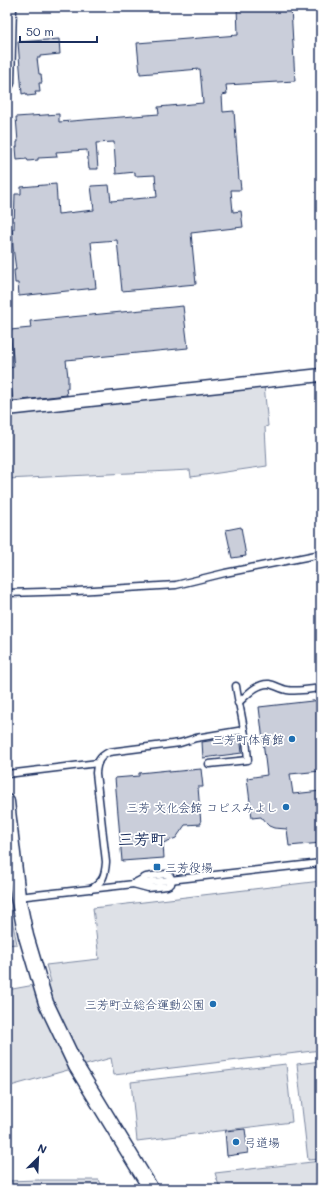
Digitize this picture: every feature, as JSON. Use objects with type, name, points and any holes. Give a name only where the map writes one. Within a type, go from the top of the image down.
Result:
[{"type":"street","points":[[7,83],[9,7]]},
{"type":"street","points":[[7,409],[321,375]]},
{"type":"street","points":[[7,802],[18,897],[26,936],[46,1002],[76,1066],[151,1189]]},
{"type":"lane","points":[[7,593],[78,591],[176,585],[225,573],[321,554]]},
{"type":"lane","points":[[238,703],[258,686],[263,684],[268,684],[287,690],[321,688]]},
{"type":"lane","points":[[209,764],[248,760],[246,739],[236,686]]},
{"type":"lane","points":[[91,889],[98,885],[106,870],[96,785],[98,763],[103,755],[109,752],[180,743],[202,736],[244,730]]},
{"type":"lane","points":[[7,774],[98,763]]},
{"type":"lane","points":[[18,897],[321,863]]},
{"type":"shaded area","points":[[264,385],[268,426],[265,427],[267,466],[191,477],[190,470],[7,479],[7,413]]},
{"type":"shaded area","name":"三芳町立総合運動公園","points":[[321,881],[321,1050],[114,1075],[111,1058],[7,1087],[7,990],[51,982],[46,965],[99,959],[93,908]]},
{"type":"shaded area","points":[[7,887],[17,944],[7,945]]},
{"type":"shaded area","points":[[321,1061],[321,1159],[308,1160],[297,1064]]},
{"type":"shaded area","points":[[286,1064],[292,1122],[137,1141],[131,1082]]},
{"type":"shaded area","points":[[321,1161],[321,1189],[220,1189],[215,1173]]},
{"type":"shaded area","points":[[99,1180],[104,1189],[7,1189],[7,1181]]},
{"type":"building","points":[[237,7],[291,7],[295,81],[226,85],[227,94],[222,95],[223,112],[234,111],[241,190],[231,190],[233,212],[241,211],[243,227],[191,233],[196,284],[122,291],[117,240],[91,242],[96,288],[19,296],[18,283],[15,283],[14,270],[16,270],[12,229],[14,229],[15,194],[21,194],[21,187],[56,184],[58,214],[94,210],[91,186],[109,185],[111,201],[157,197],[155,175],[135,176],[135,172],[116,174],[114,142],[96,143],[98,169],[89,169],[87,150],[56,152],[57,157],[38,158],[38,160],[17,160],[16,147],[18,142],[16,117],[59,114],[59,122],[159,114],[158,107],[203,103],[200,69],[140,74],[137,43],[238,35]]},
{"type":"building","points":[[59,39],[60,54],[40,56],[40,58],[37,58],[42,83],[39,83],[40,92],[35,92],[36,95],[27,96],[26,93],[22,94],[18,42]]},
{"type":"building","points":[[183,306],[188,348],[66,360],[68,377],[68,388],[66,388],[67,395],[13,401],[11,383],[9,383],[7,368],[14,367],[10,330],[31,328],[30,321]]},
{"type":"building","points":[[241,527],[246,556],[232,558],[226,530]]},
{"type":"building","points":[[321,700],[321,771],[290,774],[293,794],[321,791],[321,843],[289,846],[287,829],[269,826],[261,817],[252,818],[247,778],[267,775],[259,707]]},
{"type":"building","points":[[240,736],[242,753],[203,758],[202,742]]},
{"type":"building","points":[[201,769],[203,787],[198,787],[201,824],[185,825],[176,838],[163,843],[164,858],[122,861],[115,778],[139,776],[139,773]]},
{"type":"building","name":"弓道場","points":[[245,1129],[248,1153],[227,1156],[225,1131]]},
{"type":"place","name":"三芳町体育館","points":[[292,739]]},
{"type":"place","name":"三芳 文化会館 コピスみよし","points":[[286,807]]},
{"type":"place","name":"三芳役場","points":[[157,867]]},
{"type":"place","name":"三芳町立総合運動公園","points":[[213,1004]]},
{"type":"place","name":"弓道場","points":[[236,1142]]},
{"type":"district","name":"三芳町","points":[[142,838]]}]
